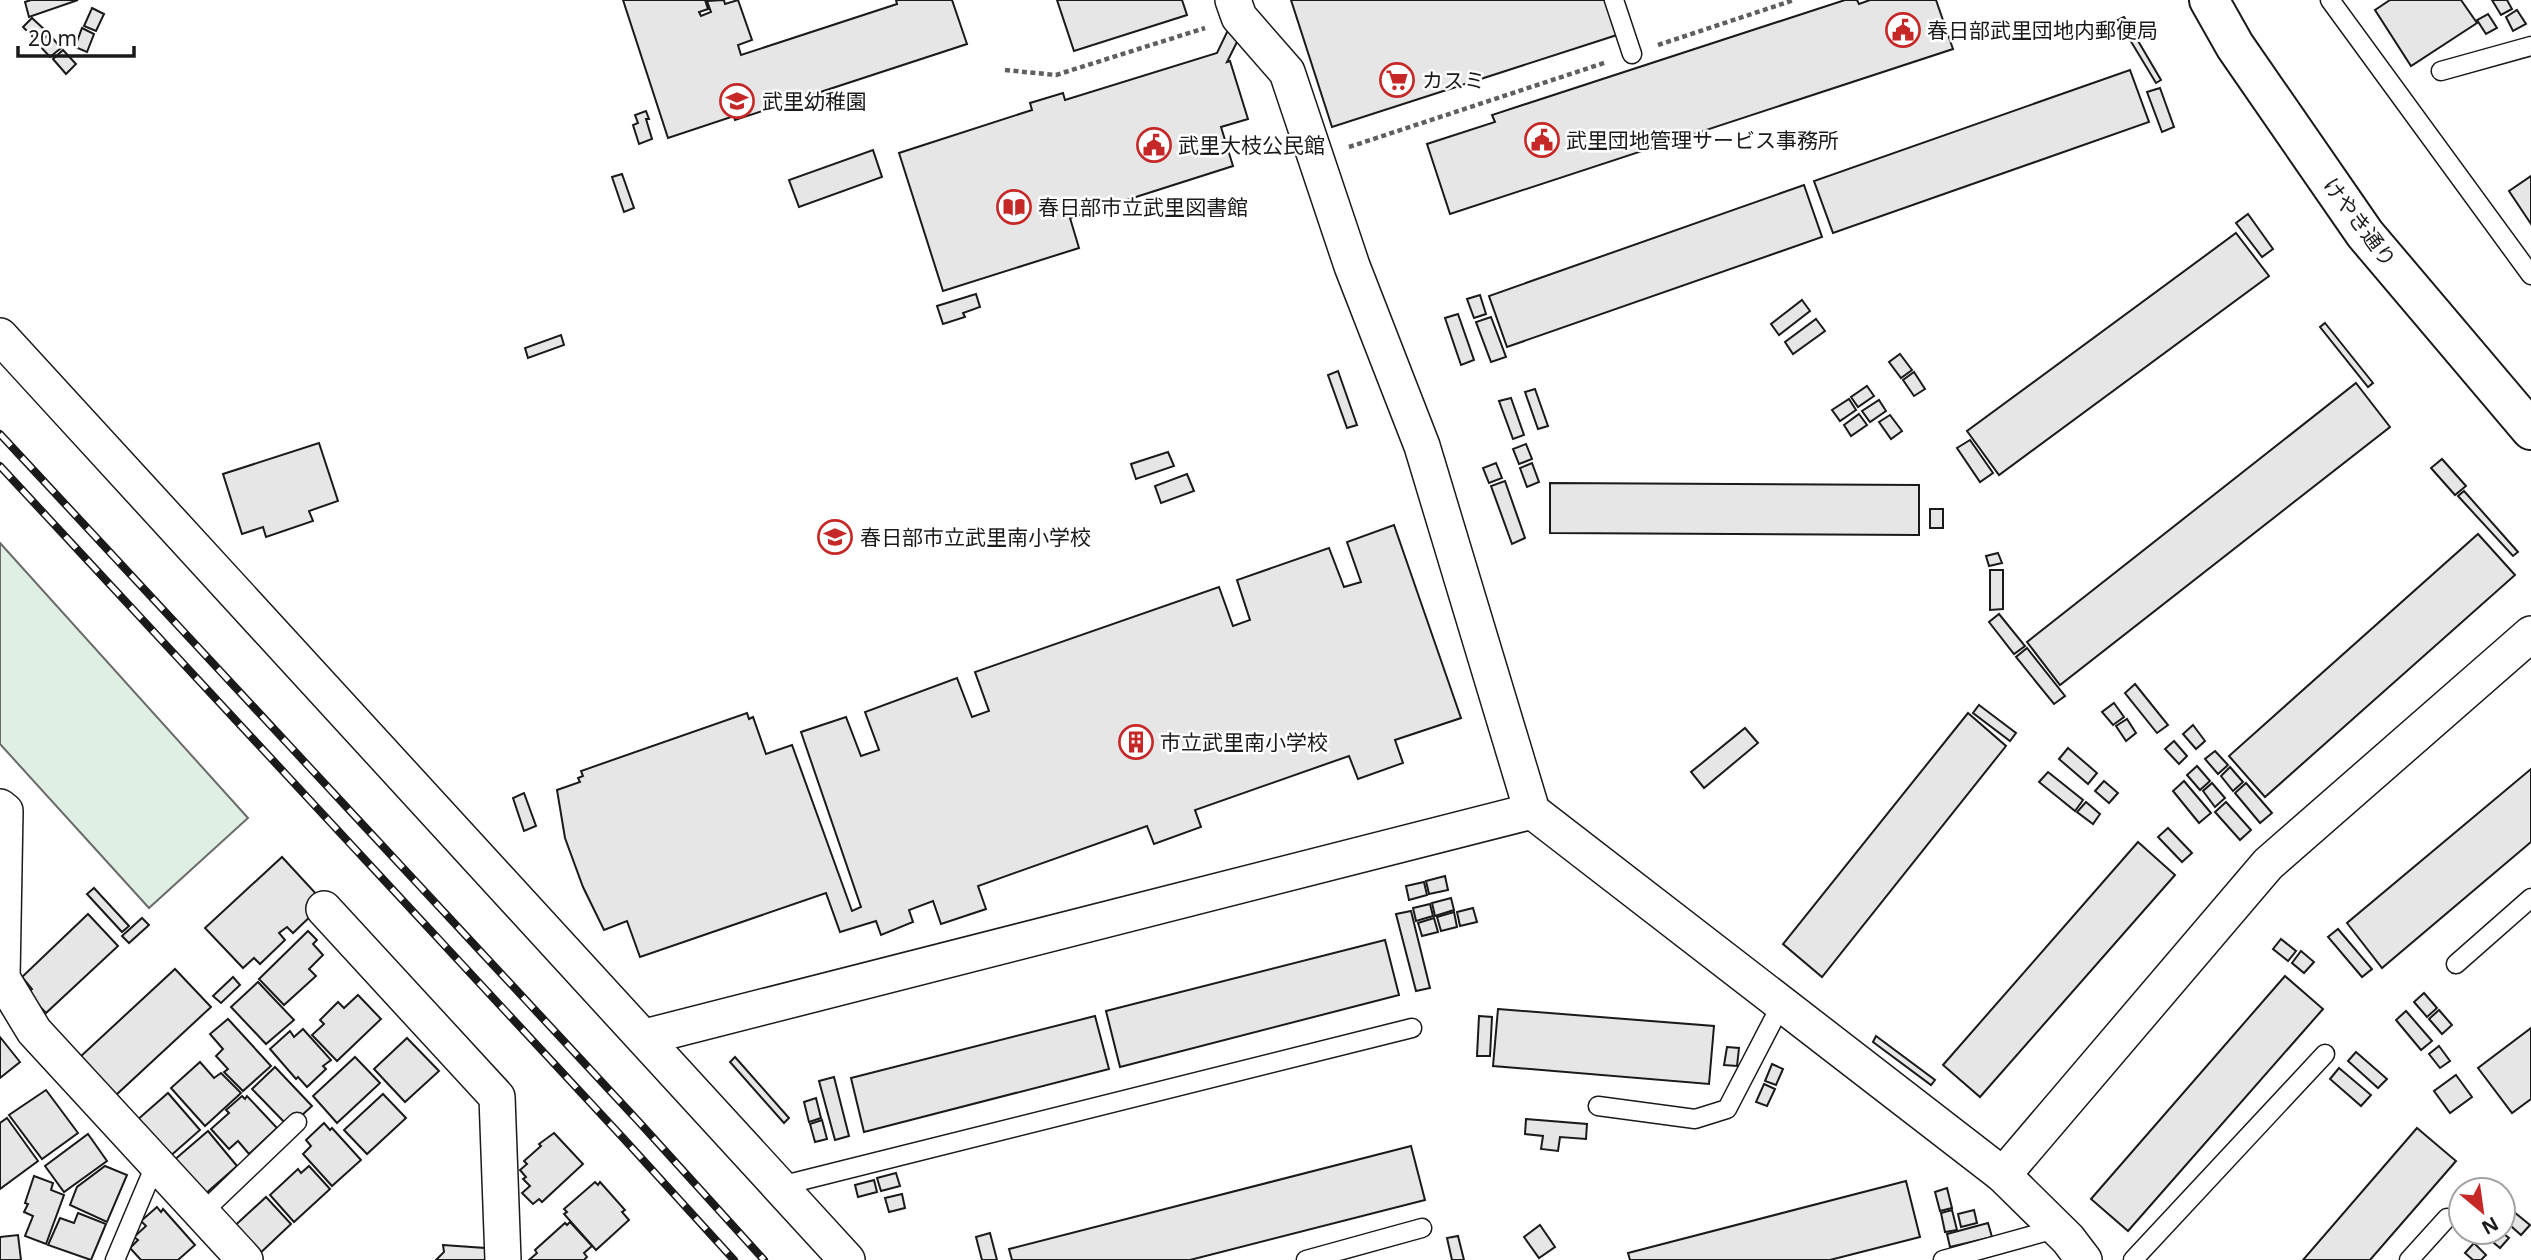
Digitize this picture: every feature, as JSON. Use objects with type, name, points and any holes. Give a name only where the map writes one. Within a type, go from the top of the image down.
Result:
[{"type":"street","name":"けやき通り","points":[[2208,0],[2235,46],[2365,234],[2531,430]]},
{"type":"street","points":[[1236,9],[1287,72],[1352,266],[1422,446],[1532,811],[2003,1175],[2067,1239],[2084,1260]]},
{"type":"street","points":[[0,336],[847,1260]]},
{"type":"street","points":[[2003,1175],[2268,864],[2531,634]]},
{"type":"street","points":[[0,807],[5,811],[2,978],[34,1031],[245,1260]]},
{"type":"street","points":[[645,1037],[1532,811]]},
{"type":"street","points":[[324,909],[497,1097],[503,1260]]},
{"type":"lane","points":[[1614,0],[1632,54]]},
{"type":"lane","points":[[2330,0],[2531,275]]},
{"type":"lane","points":[[2441,71],[2531,46]]},
{"type":"lane","points":[[2456,964],[2531,898]]},
{"type":"lane","points":[[1598,1106],[1695,1119],[1727,1109],[1781,1005]]},
{"type":"lane","points":[[780,1186],[1412,1028]]},
{"type":"lane","points":[[2133,1260],[2325,1054]]},
{"type":"lane","points":[[202,1213],[297,1122]]},
{"type":"lane","points":[[115,1260],[156,1163]]},
{"type":"lane","points":[[2409,1260],[2447,1218]]},
{"type":"lane","points":[[1306,1260],[1422,1228]]},
{"type":"lane","points":[[1942,1260],[2055,1229]]},
{"type":"path","points":[[1359,144],[1794,0]]},
{"type":"path","points":[[1005,71],[1056,75],[1236,9]]},
{"type":"green space","points":[[0,543],[248,818],[149,908],[0,744]]},
{"type":"building","points":[[78,0],[29,17],[25,2]]},
{"type":"building","name":"武里幼稚園","points":[[623,0],[705,0],[708,9],[699,12],[701,16],[711,12],[707,1],[724,0],[725,4],[738,0],[752,40],[738,45],[741,55],[897,4],[896,0],[952,0],[967,44],[735,120],[734,116],[668,138]]},
{"type":"building","points":[[1057,0],[1182,0],[1187,15],[1074,51]]},
{"type":"building","name":"カスミ","points":[[1291,0],[1609,0],[1620,34],[1332,127]]},
{"type":"building","points":[[1845,0],[1857,0],[1859,4],[1870,0],[1936,0],[1953,49],[1450,214],[1427,144],[1495,122],[1492,115]]},
{"type":"building","points":[[2390,0],[2461,0],[2477,23],[2411,66],[2375,10]]},
{"type":"building","points":[[2492,0],[2507,0],[2512,9],[2501,15]]},
{"type":"building","points":[[92,8],[104,14],[96,31],[84,26]]},
{"type":"building","points":[[2517,10],[2526,24],[2513,31],[2506,17]]},
{"type":"building","points":[[2488,14],[2497,28],[2486,34],[2477,20]]},
{"type":"building","points":[[2124,17],[2161,80],[2156,83],[2118,20]]},
{"type":"building","points":[[32,18],[46,31],[36,40],[23,27]]},
{"type":"building","points":[[82,28],[94,34],[87,52],[75,47]]},
{"type":"building","points":[[1228,30],[1240,36],[1227,62],[1230,61],[1248,119],[1221,127],[1233,166],[1070,218],[1079,248],[943,291],[899,153],[1032,110],[1030,103],[1063,93],[1065,100],[1217,53]]},
{"type":"building","points":[[49,34],[61,48],[50,57],[38,44]]},
{"type":"building","points":[[63,50],[76,64],[66,74],[53,59]]},
{"type":"building","points":[[2130,70],[2149,122],[1833,233],[1814,181]]},
{"type":"building","points":[[2160,88],[2174,127],[2162,132],[2147,92]]},
{"type":"building","points":[[646,111],[652,139],[639,144],[633,125],[638,123],[635,115]]},
{"type":"building","points":[[873,150],[882,177],[799,207],[789,180]]},
{"type":"building","points":[[622,174],[634,208],[624,212],[612,177]]},
{"type":"building","points":[[2531,176],[2531,224],[2509,191]]},
{"type":"building","points":[[1804,185],[1822,237],[1507,347],[1489,296]]},
{"type":"building","points":[[2248,214],[2273,249],[2262,257],[2236,223]]},
{"type":"building","points":[[2236,233],[2269,276],[1999,475],[1967,431]]},
{"type":"building","points":[[976,294],[980,307],[963,313],[965,317],[943,324],[937,306]]},
{"type":"building","points":[[1480,295],[1486,314],[1474,318],[1467,299]]},
{"type":"building","points":[[1802,300],[1810,311],[1779,335],[1771,324]]},
{"type":"building","points":[[1458,314],[1474,360],[1461,365],[1445,318]]},
{"type":"building","points":[[1491,317],[1506,357],[1491,362],[1476,322]]},
{"type":"building","points":[[1816,319],[1825,331],[1793,354],[1785,342]]},
{"type":"building","points":[[2325,323],[2373,383],[2368,387],[2320,327]]},
{"type":"building","points":[[561,335],[564,345],[528,358],[525,348]]},
{"type":"building","points":[[1900,354],[1912,370],[1901,378],[1889,362]]},
{"type":"building","points":[[1338,371],[1357,425],[1347,428],[1328,375]]},
{"type":"building","points":[[1914,372],[1925,389],[1914,396],[1903,380]]},
{"type":"building","points":[[2356,383],[2390,427],[2060,685],[2027,642]]},
{"type":"building","points":[[1867,386],[1874,396],[1858,407],[1851,397]]},
{"type":"building","points":[[1535,389],[1548,426],[1538,429],[1525,392]]},
{"type":"building","points":[[1511,398],[1524,435],[1513,439],[1499,401]]},
{"type":"building","points":[[1849,399],[1856,410],[1840,421],[1832,410]]},
{"type":"building","points":[[1879,400],[1886,411],[1870,422],[1862,411]]},
{"type":"building","points":[[1859,414],[1867,425],[1851,436],[1844,425]]},
{"type":"building","points":[[1890,415],[1902,431],[1891,439],[1879,422]]},
{"type":"building","points":[[1970,440],[1993,473],[1980,482],[1957,448]]},
{"type":"building","points":[[319,443],[338,501],[309,511],[313,521],[266,537],[263,527],[242,534],[223,474]]},
{"type":"building","points":[[1526,444],[1532,459],[1519,464],[1513,449]]},
{"type":"building","points":[[1168,452],[1174,466],[1136,479],[1131,464]]},
{"type":"building","points":[[2442,459],[2466,486],[2455,495],[2431,468]]},
{"type":"building","points":[[1496,463],[1502,478],[1489,483],[1483,468]]},
{"type":"building","points":[[1532,463],[1539,482],[1527,487],[1520,468]]},
{"type":"building","points":[[1187,474],[1194,491],[1161,503],[1155,486]]},
{"type":"building","points":[[1505,481],[1525,538],[1512,544],[1491,486]]},
{"type":"building","points":[[1550,483],[1919,485],[1919,535],[1550,533]]},
{"type":"building","points":[[2464,491],[2518,552],[2513,556],[2458,496]]},
{"type":"building","points":[[1930,509],[1943,509],[1943,528],[1930,528]]},
{"type":"building","name":"市立武里南小学校","points":[[1394,525],[1461,718],[1395,740],[1403,763],[1358,779],[1349,756],[1195,810],[1201,827],[1154,844],[1147,826],[978,886],[986,909],[941,924],[933,901],[909,910],[913,922],[881,935],[876,921],[840,932],[826,893],[640,957],[627,921],[604,930],[583,887],[565,838],[557,790],[580,782],[578,778],[583,776],[581,771],[747,713],[749,719],[753,717],[766,754],[792,745],[852,911],[861,907],[801,732],[846,717],[861,756],[879,750],[865,712],[957,678],[972,717],[989,711],[975,672],[1219,587],[1233,626],[1250,620],[1237,580],[1329,548],[1344,587],[1361,582],[1347,542]]},
{"type":"building","points":[[2478,534],[2515,575],[2265,797],[2229,756]]},
{"type":"building","points":[[1998,553],[2002,563],[1989,566],[1986,556]]},
{"type":"building","points":[[1990,570],[2003,570],[2003,609],[1990,610]]},
{"type":"building","points":[[1999,614],[2025,646],[2014,654],[1989,622]]},
{"type":"building","points":[[2027,648],[2065,696],[2054,704],[2016,657]]},
{"type":"building","points":[[2135,684],[2168,725],[2157,733],[2125,693]]},
{"type":"building","points":[[2114,703],[2124,717],[2113,725],[2102,712]]},
{"type":"building","points":[[1979,705],[2016,733],[2010,741],[1973,713]]},
{"type":"building","points":[[1968,713],[2006,746],[1822,977],[1783,944]]},
{"type":"building","points":[[2127,719],[2136,733],[2126,741],[2116,726]]},
{"type":"building","points":[[2193,725],[2205,741],[2196,749],[2183,734]]},
{"type":"building","points":[[1745,728],[1758,743],[1704,788],[1691,772]]},
{"type":"building","points":[[2174,741],[2187,756],[2179,764],[2165,749]]},
{"type":"building","points":[[2068,748],[2097,773],[2088,784],[2059,759]]},
{"type":"building","points":[[2215,751],[2228,765],[2218,774],[2205,759]]},
{"type":"building","points":[[2197,766],[2210,781],[2200,790],[2187,775]]},
{"type":"building","points":[[2230,767],[2243,782],[2233,791],[2221,776]]},
{"type":"building","points":[[2531,769],[2531,842],[2382,968],[2347,923]]},
{"type":"building","points":[[2048,772],[2083,800],[2075,811],[2039,782]]},
{"type":"building","points":[[2104,781],[2118,793],[2109,803],[2095,791]]},
{"type":"building","points":[[2184,781],[2211,813],[2199,823],[2173,791]]},
{"type":"building","points":[[2212,783],[2225,798],[2215,807],[2203,791]]},
{"type":"building","points":[[2246,783],[2272,813],[2260,823],[2235,793]]},
{"type":"building","points":[[524,793],[536,826],[524,831],[513,798]]},
{"type":"building","points":[[2086,802],[2100,814],[2093,824],[2077,812]]},
{"type":"building","points":[[2226,802],[2251,830],[2240,840],[2215,812]]},
{"type":"building","points":[[2168,828],[2192,853],[2182,862],[2158,837]]},
{"type":"building","points":[[2138,842],[2175,875],[1980,1097],[1943,1065]]},
{"type":"building","points":[[282,857],[319,897],[317,910],[293,933],[287,927],[279,933],[285,940],[260,964],[254,958],[243,968],[205,928]]},
{"type":"building","points":[[1445,876],[1448,890],[1429,894],[1426,881]]},
{"type":"building","points":[[1424,882],[1427,895],[1409,900],[1406,886]]},
{"type":"building","points":[[94,888],[129,926],[122,932],[87,894]]},
{"type":"building","points":[[1451,898],[1454,910],[1435,916],[1432,903]]},
{"type":"building","points":[[1430,904],[1433,916],[1416,921],[1413,908]]},
{"type":"building","points":[[1473,908],[1477,922],[1460,926],[1457,912]]},
{"type":"building","points":[[1411,911],[1430,988],[1416,991],[1396,914]]},
{"type":"building","points":[[1454,912],[1457,927],[1441,931],[1437,917]]},
{"type":"building","points":[[88,914],[118,946],[46,1013],[27,993],[32,989],[22,977]]},
{"type":"building","points":[[142,918],[149,925],[129,943],[122,936]]},
{"type":"building","points":[[1434,918],[1438,932],[1422,936],[1418,923]]},
{"type":"building","points":[[2338,929],[2372,969],[2362,977],[2328,937]]},
{"type":"building","points":[[308,931],[317,940],[313,944],[323,955],[309,969],[316,976],[284,1005],[259,979]]},
{"type":"building","points":[[2281,939],[2296,951],[2288,961],[2273,949]]},
{"type":"building","points":[[1385,940],[1399,995],[1120,1067],[1106,1011]]},
{"type":"building","points":[[2301,951],[2314,962],[2304,973],[2292,963]]},
{"type":"building","points":[[175,969],[211,1007],[116,1095],[80,1057]]},
{"type":"building","points":[[2285,976],[2323,1009],[2128,1231],[2091,1199]]},
{"type":"building","points":[[233,977],[240,985],[221,1003],[213,996]]},
{"type":"building","points":[[258,982],[294,1020],[266,1044],[231,1007]]},
{"type":"building","points":[[2424,993],[2437,1008],[2427,1017],[2414,1002]]},
{"type":"building","points":[[358,995],[381,1019],[337,1061],[312,1035],[324,1024],[320,1020],[338,1002],[344,1008]]},
{"type":"building","points":[[1498,1009],[1714,1026],[1709,1084],[1493,1066]]},
{"type":"building","points":[[2439,1010],[2452,1025],[2442,1034],[2429,1019]]},
{"type":"building","points":[[2406,1011],[2432,1041],[2421,1050],[2396,1020]]},
{"type":"building","points":[[1095,1016],[1109,1069],[864,1132],[851,1078]]},
{"type":"building","points":[[1479,1016],[1492,1017],[1490,1056],[1477,1056]]},
{"type":"building","points":[[228,1019],[271,1066],[243,1091],[224,1072],[228,1069],[216,1056],[223,1049],[210,1034]]},
{"type":"building","points":[[2531,1028],[2531,1099],[2512,1113],[2478,1068]]},
{"type":"building","points":[[303,1029],[331,1060],[323,1066],[326,1069],[307,1087],[298,1077],[296,1079],[270,1049],[290,1031],[294,1037]]},
{"type":"building","points":[[1876,1036],[1935,1080],[1931,1085],[1873,1042]]},
{"type":"building","points":[[0,1037],[20,1062],[0,1078]]},
{"type":"building","points":[[407,1038],[439,1071],[405,1102],[374,1069]]},
{"type":"building","points":[[2439,1046],[2450,1061],[2440,1068],[2429,1054]]},
{"type":"building","points":[[1727,1047],[1739,1048],[1737,1066],[1724,1065]]},
{"type":"building","points":[[2356,1052],[2387,1079],[2378,1088],[2348,1061]]},
{"type":"building","points":[[355,1057],[380,1083],[337,1123],[313,1096]]},
{"type":"building","points":[[735,1057],[789,1118],[784,1123],[730,1062]]},
{"type":"building","points":[[200,1062],[214,1078],[221,1073],[241,1093],[205,1126],[171,1088]]},
{"type":"building","points":[[1772,1064],[1783,1069],[1776,1085],[1765,1081]]},
{"type":"building","points":[[275,1067],[312,1106],[289,1127],[252,1089]]},
{"type":"building","points":[[2339,1068],[2371,1095],[2361,1106],[2330,1079]]},
{"type":"building","points":[[2456,1075],[2472,1097],[2450,1113],[2434,1091]]},
{"type":"building","points":[[834,1077],[849,1136],[835,1140],[819,1081]]},
{"type":"building","points":[[1764,1084],[1775,1089],[1767,1106],[1756,1102]]},
{"type":"building","points":[[46,1090],[78,1133],[42,1159],[9,1115]]},
{"type":"building","points":[[168,1093],[200,1130],[168,1158],[136,1121]]},
{"type":"building","points":[[383,1094],[406,1118],[367,1154],[344,1130]]},
{"type":"building","points":[[242,1096],[245,1099],[247,1096],[277,1128],[249,1154],[238,1141],[229,1149],[211,1129],[229,1113],[226,1110]]},
{"type":"building","points":[[816,1098],[821,1118],[809,1122],[804,1102]]},
{"type":"building","points":[[7,1118],[38,1161],[0,1189],[0,1123]]},
{"type":"building","points":[[1526,1119],[1587,1124],[1586,1139],[1560,1137],[1558,1151],[1541,1149],[1543,1136],[1525,1134]]},
{"type":"building","points":[[822,1120],[827,1139],[815,1142],[810,1124]]},
{"type":"building","points":[[324,1123],[330,1130],[332,1128],[361,1160],[332,1186],[303,1154],[311,1146],[306,1140]]},
{"type":"building","points":[[2417,1128],[2456,1161],[2370,1260],[2303,1260]]},
{"type":"building","points":[[208,1131],[237,1166],[204,1195],[173,1161]]},
{"type":"building","points":[[554,1133],[583,1164],[542,1202],[539,1199],[533,1204],[522,1193],[530,1186],[523,1179],[526,1177],[520,1170],[527,1164],[524,1161],[541,1146],[539,1144]]},
{"type":"building","points":[[88,1134],[107,1161],[64,1192],[45,1166]]},
{"type":"building","points":[[1411,1146],[1425,1200],[1190,1260],[1012,1260],[1009,1249]]},
{"type":"building","points":[[105,1166],[127,1175],[107,1222],[70,1205],[77,1187]]},
{"type":"building","points":[[309,1166],[330,1189],[294,1222],[270,1195],[298,1169],[301,1173]]},
{"type":"building","points":[[896,1173],[900,1186],[881,1191],[877,1178]]},
{"type":"building","points":[[34,1176],[53,1183],[51,1190],[64,1195],[46,1244],[25,1236],[33,1216],[24,1212]]},
{"type":"building","points":[[874,1180],[877,1192],[858,1197],[855,1185]]},
{"type":"building","points":[[1906,1181],[1920,1237],[1830,1260],[1630,1260],[1628,1253]]},
{"type":"building","points":[[595,1182],[598,1185],[600,1182],[625,1210],[622,1212],[629,1220],[596,1250],[564,1214],[567,1212],[564,1209]]},
{"type":"building","points":[[1947,1188],[1952,1208],[1940,1211],[1935,1192]]},
{"type":"building","points":[[902,1194],[905,1208],[889,1212],[885,1198]]},
{"type":"building","points":[[266,1197],[291,1224],[254,1259],[228,1232]]},
{"type":"building","points":[[157,1207],[161,1212],[163,1209],[195,1245],[178,1260],[141,1260],[130,1248],[138,1240],[134,1237],[146,1226],[141,1221]]},
{"type":"building","points":[[1952,1210],[1957,1230],[1945,1232],[1941,1213]]},
{"type":"building","points":[[1974,1210],[1977,1223],[1961,1227],[1958,1214]]},
{"type":"building","points":[[78,1213],[106,1224],[91,1260],[48,1245],[60,1218],[74,1223]]},
{"type":"building","points":[[2517,1214],[2530,1225],[2521,1235],[2517,1231]]},
{"type":"building","points":[[570,1222],[592,1246],[584,1253],[587,1257],[584,1260],[529,1260],[537,1253],[535,1250],[565,1223],[567,1225]]},
{"type":"building","points":[[1988,1223],[1992,1237],[1950,1247],[1947,1234]]},
{"type":"building","points":[[1540,1225],[1555,1247],[1539,1258],[1524,1237]]},
{"type":"building","points":[[990,1233],[997,1260],[982,1260],[976,1237]]},
{"type":"building","points":[[18,1235],[21,1260],[0,1260],[0,1237]]},
{"type":"building","points":[[1458,1236],[1464,1260],[1452,1260],[1447,1238]]},
{"type":"building","points":[[443,1245],[485,1248],[485,1260],[436,1260],[444,1252]]},
{"type":"building","points":[[2471,1246],[2477,1246],[2486,1255],[2481,1260],[2473,1260],[2465,1253]]},
{"type":"railway","points":[[0,434],[764,1260]]},
{"type":"railway","points":[[0,466],[734,1260]]},
{"type":"place","name":"春日部武里団地内郵便局","points":[[1903,30]]},
{"type":"place","name":"カスミ","points":[[1397,80]]},
{"type":"place","name":"武里幼稚園","points":[[737,101]]},
{"type":"place","name":"武里団地管理サービス事務所","points":[[1542,140]]},
{"type":"place","name":"武里大枝公民館","points":[[1154,145]]},
{"type":"place","name":"春日部市立武里図書館","points":[[1014,207]]},
{"type":"place","name":"春日部市立武里南小学校","points":[[835,537]]},
{"type":"place","name":"市立武里南小学校","points":[[1136,742]]}]
